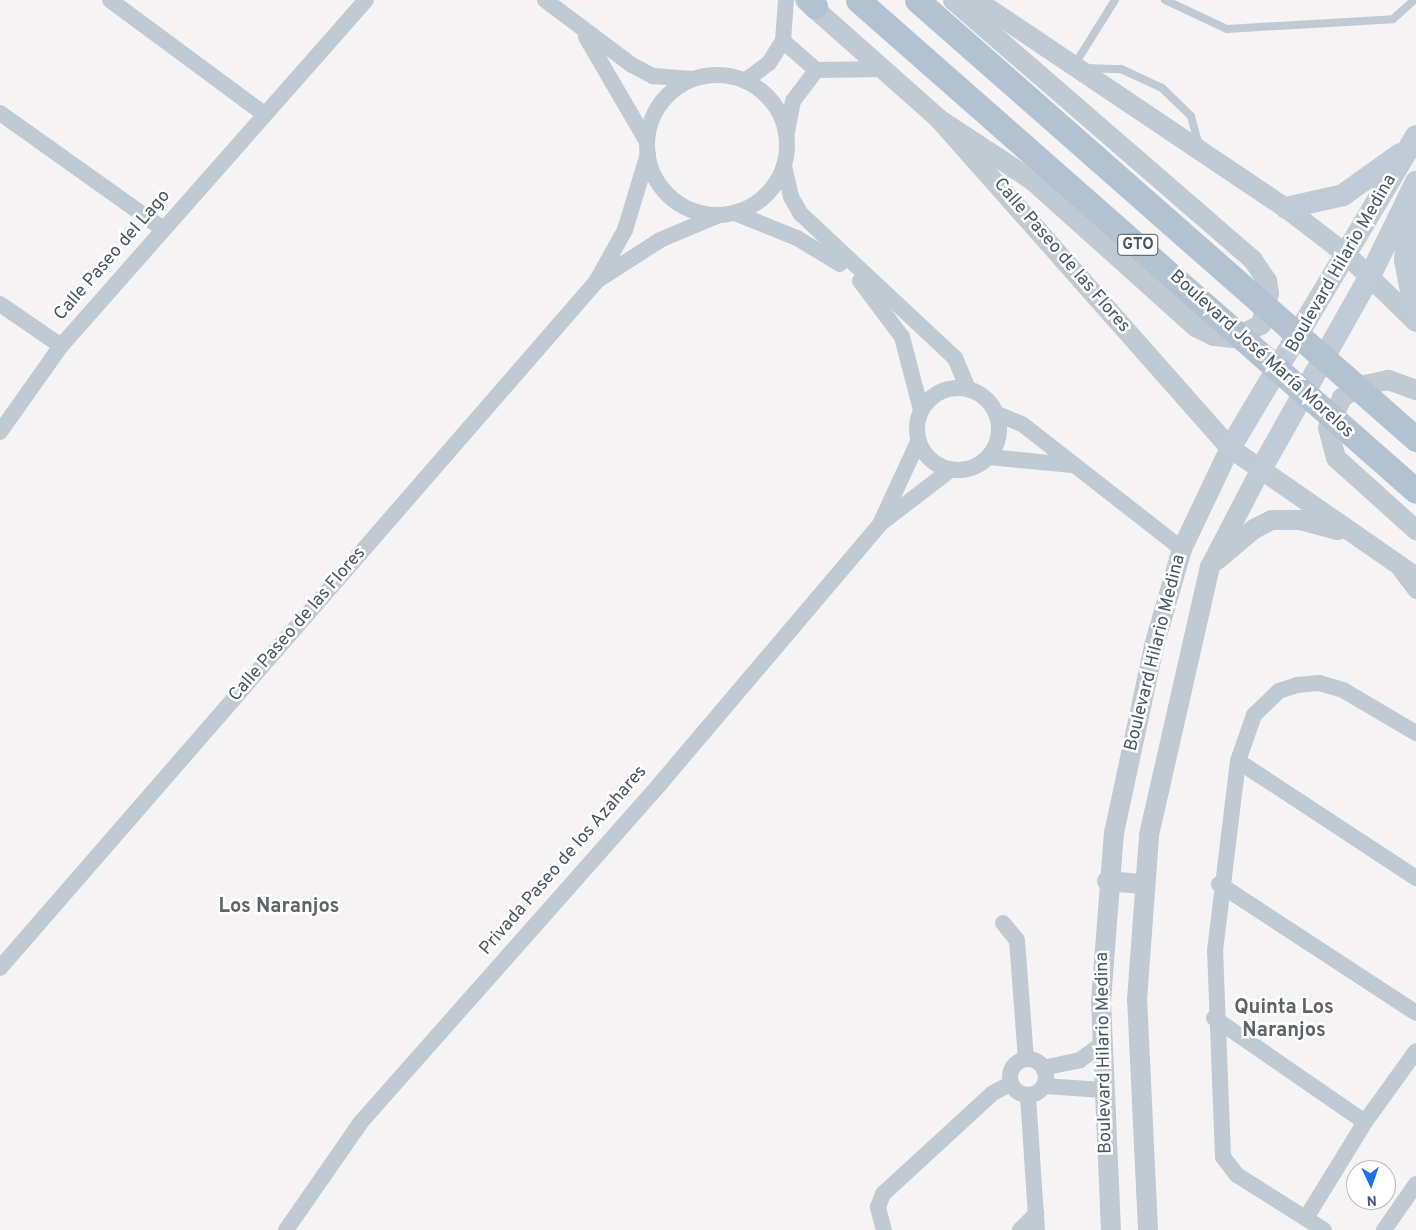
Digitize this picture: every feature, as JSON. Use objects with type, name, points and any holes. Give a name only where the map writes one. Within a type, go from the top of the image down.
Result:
[{"type":"main road","name":"Boulevard José María Morelos","points":[[858,0],[1416,491]]},
{"type":"main road","name":"Boulevard José María Morelos","points":[[917,0],[1416,439]]},
{"type":"main road","name":"Boulevard Hilario Medina","points":[[1230,448],[1414,140]]},
{"type":"main road","points":[[1286,208],[1343,195],[1414,140]]},
{"type":"main road","name":"Boulevard Hilario Medina","points":[[1260,471],[1370,276],[1416,183]]},
{"type":"main road","points":[[1416,183],[1405,260],[1416,320]]},
{"type":"street","points":[[110,0],[264,114]]},
{"type":"street","name":"Calle Paseo del Lago","points":[[0,432],[61,346],[366,0]]},
{"type":"street","points":[[545,0],[582,31],[653,76],[695,79],[720,76],[745,81],[764,93],[779,112],[786,134]]},
{"type":"street","points":[[745,81],[769,63],[783,41],[786,0]]},
{"type":"street","points":[[939,119],[1033,181],[1196,327],[1214,336],[1234,338],[1261,325],[1269,294],[1267,281],[1253,260],[953,0]]},
{"type":"street","points":[[976,0],[1072,68],[1286,208],[1347,255],[1416,320]]},
{"type":"street","name":"Calle Paseo de las Flores","points":[[810,2],[939,119],[1230,448],[1260,471],[1364,540]]},
{"type":"street","points":[[582,31],[647,148],[660,185],[671,198],[702,213],[727,214],[821,250],[863,283],[902,337],[921,410],[918,442],[936,465],[950,470],[978,466],[989,457],[1000,429],[997,414],[990,402],[968,389],[950,388],[933,396],[921,410]]},
{"type":"street","points":[[783,41],[816,70],[885,69]]},
{"type":"street","points":[[816,70],[793,101],[786,134],[784,166],[791,197],[801,214],[955,358],[968,389]]},
{"type":"street","points":[[647,148],[662,103],[695,79]]},
{"type":"street","points":[[0,113],[164,229]]},
{"type":"street","name":"Calle Paseo de las Flores","points":[[0,968],[596,282],[625,230],[647,148]]},
{"type":"street","points":[[727,214],[760,200],[784,166]]},
{"type":"street","name":"Calle Paseo de las Flores","points":[[596,282],[660,240],[727,214]]},
{"type":"street","points":[[0,304],[61,346]]},
{"type":"street","points":[[1416,390],[1388,380],[1359,386],[1342,398],[1328,428],[1336,458],[1416,530]]},
{"type":"street","points":[[997,414],[1022,424],[1070,466],[1182,549]]},
{"type":"street","name":"Privada Paseo de los Azahares","points":[[880,524],[918,442]]},
{"type":"street","name":"Boulevard Hilario Medina","points":[[1111,1230],[1101,1045],[1107,881],[1138,718],[1182,549],[1230,448]]},
{"type":"street","points":[[989,457],[1070,466]]},
{"type":"street","name":"Privada Paseo de los Azahares","points":[[286,1230],[361,1122],[659,785],[880,524],[950,470]]},
{"type":"street","name":"Boulevard Hilario Medina","points":[[1148,1230],[1137,1048],[1142,884],[1169,731],[1210,567],[1260,471]]},
{"type":"street","points":[[1210,567],[1254,529],[1272,520],[1324,525],[1364,540],[1416,577]]},
{"type":"street","points":[[1397,565],[1416,591]]},
{"type":"street","points":[[1324,1230],[1224,1163],[1214,1018],[1219,884],[1238,761],[1254,715],[1279,691],[1297,685],[1319,683],[1342,690],[1416,733]]},
{"type":"street","points":[[1238,761],[1416,878]]},
{"type":"street","points":[[1107,881],[1142,884]]},
{"type":"street","points":[[1219,884],[1416,1013]]},
{"type":"street","points":[[1003,923],[1017,940],[1026,1059]]},
{"type":"street","points":[[1214,1018],[1365,1122]]},
{"type":"street","points":[[1026,1059],[1044,1068],[1080,1060],[1101,1045]]},
{"type":"street","points":[[1306,1218],[1365,1122],[1416,1051]]},
{"type":"street","points":[[1010,1084],[1014,1065],[1026,1059]]},
{"type":"street","points":[[1044,1068],[1044,1086]]},
{"type":"street","points":[[1010,1084],[1028,1096]]},
{"type":"street","points":[[884,1230],[878,1207],[883,1194],[993,1093],[1010,1084]]},
{"type":"street","points":[[1028,1096],[1044,1086],[1103,1090]]},
{"type":"street","points":[[1020,1230],[1036,1222],[1028,1096]]},
{"type":"street","points":[[1384,1230],[1416,1184]]},
{"type":"lane","points":[[1072,68],[1115,0]]},
{"type":"lane","points":[[1165,0],[1227,29],[1392,19],[1414,0]]},
{"type":"lane","points":[[1072,68],[1121,69],[1162,88],[1191,116],[1200,152]]},
{"type":"district","name":"Los Naranjos","points":[[279,907]]},
{"type":"district","name":"Quinta Los Naranjos","points":[[1284,1020]]}]
